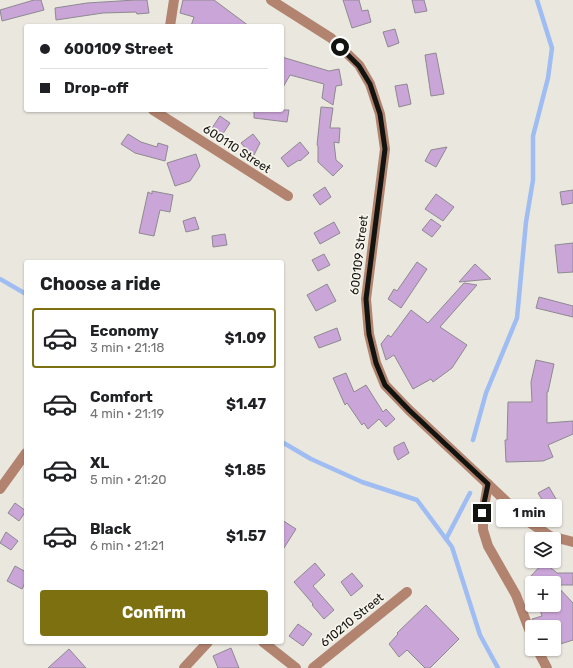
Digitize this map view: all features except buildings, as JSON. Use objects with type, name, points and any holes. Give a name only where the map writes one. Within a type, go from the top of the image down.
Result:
[{"type":"street","points":[[170,24],[174,0]]},
{"type":"street","name":"600109 Street","points":[[271,0],[330,38],[359,66],[370,84],[380,114],[385,149],[366,299],[369,334],[376,363],[385,385],[409,410],[526,520],[550,536],[573,542]]},
{"type":"street","name":"600110 Street","points":[[156,112],[288,196]]},
{"type":"street","points":[[0,489],[24,456]]},
{"type":"street","points":[[488,484],[482,513],[483,530],[488,546],[516,595],[526,620]]},
{"type":"street","name":"610210 Street","points":[[313,668],[407,592]]},
{"type":"street","points":[[184,668],[206,644]]},
{"type":"street","points":[[266,644],[296,668]]},
{"type":"street","points":[[541,656],[547,668]]},
{"type":"waterway","points":[[473,440],[486,393],[517,318],[526,222],[533,180],[533,136],[548,78],[552,48],[537,0]]},
{"type":"waterway","points":[[0,279],[24,293]]},
{"type":"waterway","points":[[284,443],[311,459],[362,482],[417,500],[452,547],[480,635],[498,668]]},
{"type":"waterway","points":[[446,539],[470,493]]},
{"type":"route","points":[[340,47],[359,66],[370,84],[380,114],[385,149],[366,299],[369,334],[376,363],[385,385],[409,410],[488,484],[482,513]]}]
